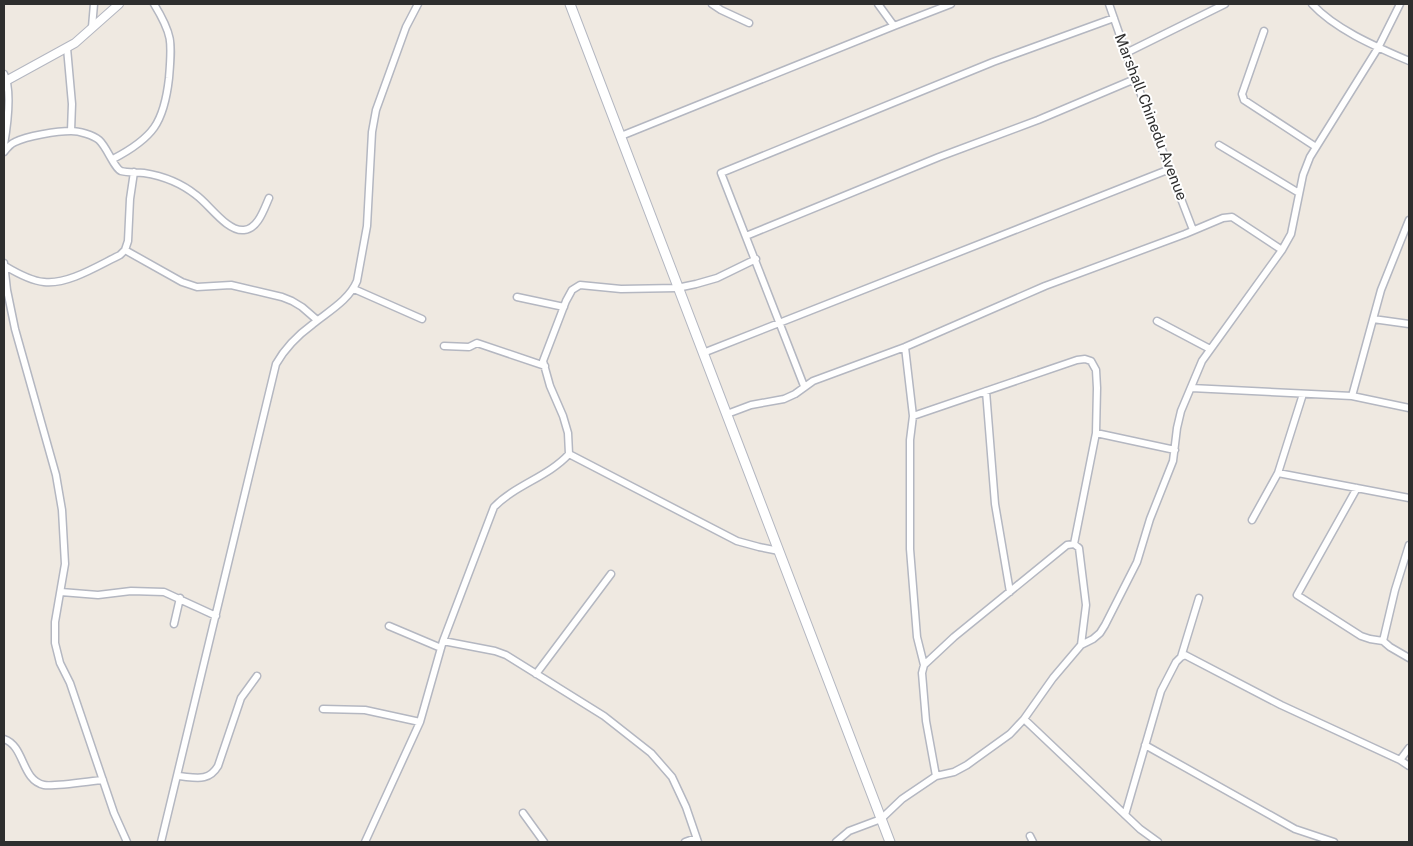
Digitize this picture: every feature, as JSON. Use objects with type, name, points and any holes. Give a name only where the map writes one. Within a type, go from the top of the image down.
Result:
[{"type":"main road","points":[[570,4],[890,842]]},
{"type":"street","points":[[92,27],[94,4]]},
{"type":"street","points":[[4,145],[7,109],[5,79],[67,48],[120,4]]},
{"type":"street","points":[[113,159],[135,147],[147,136],[158,122],[165,104],[172,41],[168,29],[154,4]]},
{"type":"street","points":[[161,842],[276,364],[286,349],[317,320],[344,300],[354,289],[361,267],[367,226],[372,132],[376,110],[406,27],[418,4]]},
{"type":"street","points":[[712,4],[750,23]]},
{"type":"street","points":[[878,4],[894,26]]},
{"type":"street","points":[[621,136],[951,4]]},
{"type":"street","name":"Marshall Chinedu Avenue","points":[[1109,4],[1135,80],[1194,230]]},
{"type":"street","points":[[1126,54],[1225,4]]},
{"type":"street","points":[[1312,4],[1321,13],[1378,48],[1409,61]]},
{"type":"street","points":[[836,842],[849,831],[882,819],[902,799],[936,776],[954,772],[967,765],[1010,734],[1024,719],[1053,678],[1081,645],[1100,633],[1137,562],[1150,519],[1173,461],[1181,411],[1202,361],[1282,250],[1291,234],[1303,175],[1310,157],[1378,48],[1400,4]]},
{"type":"street","points":[[804,386],[721,173],[993,62],[1114,18]]},
{"type":"street","points":[[1264,31],[1242,94],[1244,100],[1316,147]]},
{"type":"street","points":[[67,48],[72,104],[71,131]]},
{"type":"street","points":[[746,236],[1135,80]]},
{"type":"street","points":[[4,152],[15,142],[33,137],[71,131],[91,136],[99,140],[121,171],[145,173],[168,179],[190,190],[232,228],[244,230],[252,227],[261,216],[269,198]]},
{"type":"street","points":[[1219,145],[1299,193]]},
{"type":"street","points":[[703,353],[1170,169]]},
{"type":"street","points":[[4,264],[16,273],[44,282],[68,279],[120,255],[125,250],[128,241],[130,200],[134,172]]},
{"type":"street","points":[[727,414],[751,405],[784,399],[795,394],[813,381],[905,347],[1045,286],[1223,218],[1232,217],[1282,250]]},
{"type":"street","points":[[1352,396],[1381,290],[1409,220]]},
{"type":"street","points":[[1401,241],[1409,242]]},
{"type":"street","points":[[125,250],[182,282],[197,287],[231,285],[282,297],[297,304],[317,320]]},
{"type":"street","points":[[365,842],[420,722],[442,644],[494,507],[504,496],[561,463],[569,454],[568,433],[550,386],[543,361],[572,290],[580,285],[621,289],[677,288],[717,278],[756,260]]},
{"type":"street","points":[[4,264],[15,329],[27,367],[59,492],[65,544],[65,564],[55,622],[55,643],[60,663],[70,683],[114,813],[127,842]]},
{"type":"street","points":[[354,289],[422,319]]},
{"type":"street","points":[[517,297],[564,307]]},
{"type":"street","points":[[1373,319],[1409,324]]},
{"type":"street","points":[[1157,321],[1210,349]]},
{"type":"street","points":[[444,346],[469,346],[478,343],[545,366]]},
{"type":"street","points":[[905,347],[913,416],[910,440],[910,549],[917,637],[924,665],[922,673],[926,721],[936,776]]},
{"type":"street","points":[[913,416],[1076,360],[1085,359],[1091,361],[1096,370],[1096,433],[1074,544]]},
{"type":"street","points":[[1191,388],[1352,396],[1409,408]]},
{"type":"street","points":[[986,391],[995,504],[1010,592]]},
{"type":"street","points":[[1252,520],[1278,473],[1303,394]]},
{"type":"street","points":[[1096,433],[1175,450]]},
{"type":"street","points":[[569,454],[738,541],[759,548],[779,550]]},
{"type":"street","points":[[1278,473],[1409,498]]},
{"type":"street","points":[[1357,488],[1297,595],[1360,636],[1383,641],[1409,658]]},
{"type":"street","points":[[924,665],[954,637],[1067,544],[1074,544],[1079,548],[1086,605],[1081,645]]},
{"type":"street","points":[[1383,641],[1395,590],[1409,545]]},
{"type":"street","points":[[536,674],[611,574]]},
{"type":"street","points":[[61,592],[98,595],[131,591],[164,592],[216,616]]},
{"type":"street","points":[[174,624],[180,598]]},
{"type":"street","points":[[1125,815],[1161,691],[1176,662],[1181,657],[1199,598]]},
{"type":"street","points":[[389,626],[442,644],[495,651],[506,655],[604,716],[651,753],[672,777],[686,807],[697,840],[685,842]]},
{"type":"street","points":[[1181,657],[1185,655],[1409,766]]},
{"type":"street","points":[[177,776],[206,778],[214,773],[241,698],[257,676]]},
{"type":"street","points":[[323,709],[365,710],[420,722]]},
{"type":"street","points":[[1024,719],[1140,829],[1158,842]]},
{"type":"street","points":[[4,739],[14,746],[34,781],[45,786],[103,780]]},
{"type":"street","points":[[1145,745],[1295,829],[1334,842]]},
{"type":"street","points":[[1400,760],[1409,748]]},
{"type":"street","points":[[523,813],[544,842]]}]
